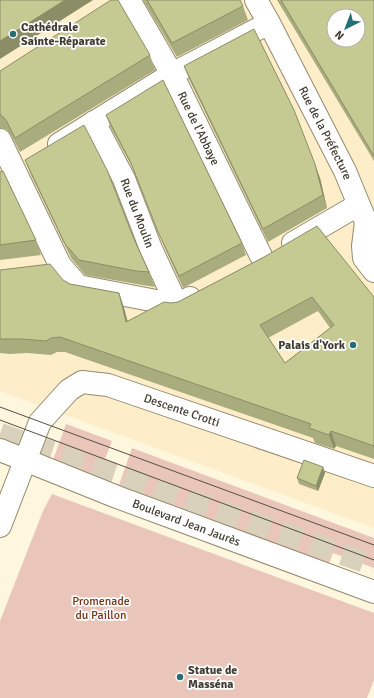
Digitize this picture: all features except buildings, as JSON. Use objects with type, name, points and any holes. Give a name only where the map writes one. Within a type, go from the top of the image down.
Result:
[{"type":"street","name":"Rue de la Préfecture","points":[[256,0],[345,171],[366,222],[364,258],[374,271]]},
{"type":"street","name":"Rue de l'Abbaye","points":[[118,1],[172,74],[263,260]]},
{"type":"street","points":[[21,165],[172,74],[269,23]]},
{"type":"street","name":"Rue du Moulin","points":[[94,122],[124,179],[151,249],[177,306]]},
{"type":"street","points":[[0,140],[21,165],[60,266],[78,286],[177,306],[210,288]]},
{"type":"street","points":[[243,271],[358,205]]},
{"type":"street","points":[[38,268],[60,266]]},
{"type":"street","name":"Descente Crotti","points":[[0,526],[40,422],[69,390],[82,382],[108,385],[374,476]]},
{"type":"street","name":"Boulevard Jean Jaurès","points":[[0,450],[117,498],[374,592]]},
{"type":"shaded area","points":[[0,0],[374,0],[374,528],[0,391]]},
{"type":"green space","points":[[66,424],[112,441],[98,477],[53,460]]},
{"type":"green space","points":[[132,448],[374,538],[374,568],[333,553],[329,563],[119,485]]},
{"type":"green space","name":"Promenade du Paillon","points":[[52,494],[374,613],[374,680],[367,698],[0,698],[0,621],[43,511]]},
{"type":"tunnel","points":[[0,434],[374,565]]},
{"type":"tram line","points":[[0,407],[374,545]]},
{"type":"tram line","points":[[0,420],[374,560]]},
{"type":"place","name":"Cathédrale Sainte-Réparate","points":[[13,34]]},
{"type":"place","name":"Palais d'York","points":[[353,345]]},
{"type":"place","name":"Statue de Masséna","points":[[180,677]]}]
